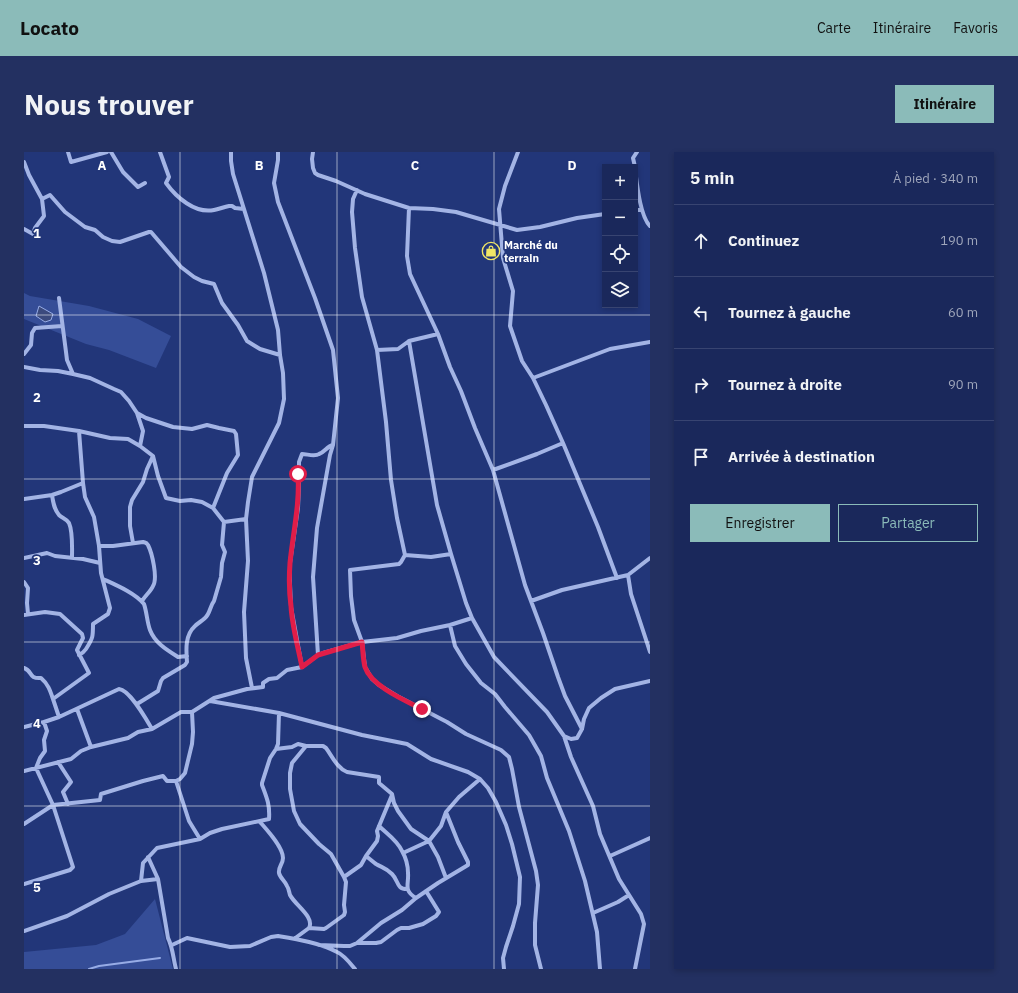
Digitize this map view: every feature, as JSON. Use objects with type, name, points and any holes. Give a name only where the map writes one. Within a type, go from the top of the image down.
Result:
[{"type":"street","points":[[68,152],[71,162],[107,152]]},
{"type":"street","points":[[111,152],[123,172],[138,187],[145,183]]},
{"type":"street","points":[[160,152],[169,177],[166,183],[171,190],[189,205],[196,209],[205,211],[213,211],[229,206],[237,209],[244,209]]},
{"type":"street","points":[[231,152],[233,174],[266,280],[278,330],[283,373],[284,400],[279,423],[252,476],[246,519],[248,561],[244,612],[246,658],[252,688]]},
{"type":"street","points":[[278,152],[274,183],[278,202],[315,298],[333,350],[338,398],[333,445],[317,528],[313,578],[318,655]]},
{"type":"street","points":[[313,152],[313,168],[314,172],[318,175],[365,194],[409,208],[456,212],[517,230],[602,214]]},
{"type":"street","points":[[518,152],[505,186],[499,209],[503,258],[513,291],[510,326],[522,360],[533,378],[563,443],[598,527],[617,578]]},
{"type":"street","points":[[634,164],[633,158],[636,152]]},
{"type":"street","points":[[24,162],[42,199],[44,216],[35,228],[33,234],[24,229]]},
{"type":"street","points":[[638,186],[642,210],[650,226]]},
{"type":"street","points":[[357,190],[353,199],[352,212],[358,271],[362,297],[377,350],[386,422],[391,480],[404,555],[399,564],[350,570],[354,620],[362,642],[365,667],[372,679],[379,685],[466,734],[502,750],[509,757],[519,807],[536,871],[538,885],[535,945],[541,969]]},
{"type":"street","points":[[42,199],[50,195],[65,212],[85,227],[95,230],[103,237],[112,241],[120,242],[151,232],[181,267],[194,277],[214,284],[224,306],[238,325],[247,341],[260,349],[280,355]]},
{"type":"street","points":[[409,208],[408,256],[410,274],[438,334],[450,367],[461,390],[493,470],[525,584],[565,696],[582,729]]},
{"type":"street","points":[[59,298],[67,360],[73,374]]},
{"type":"street","points":[[24,354],[31,345],[32,333],[35,328],[62,326]]},
{"type":"street","points":[[377,350],[398,349],[409,341],[438,334]]},
{"type":"street","points":[[409,341],[437,505],[466,603],[472,618],[494,657],[547,712],[564,736],[571,757],[593,806],[600,834],[619,879],[641,914],[644,924],[635,969]]},
{"type":"street","points":[[533,378],[610,349],[650,342]]},
{"type":"street","points":[[24,367],[58,371],[90,378],[121,392],[137,413],[143,431],[140,446]]},
{"type":"street","points":[[137,413],[146,418],[173,427],[192,429],[208,425],[234,431],[236,434],[238,455],[227,473],[213,508]]},
{"type":"street","points":[[24,426],[44,426],[79,431],[110,438],[128,439],[154,456],[158,476],[166,498],[180,501],[191,500],[202,502],[213,508],[224,522]]},
{"type":"street","points":[[79,431],[85,497],[94,517],[99,546],[100,563],[110,608],[108,614],[93,624],[94,632],[91,642],[84,652],[79,655]]},
{"type":"street","points":[[493,470],[563,443]]},
{"type":"street","points":[[302,667],[291,607],[290,584],[290,563],[298,508],[299,462],[302,454],[320,454],[329,446],[333,445]]},
{"type":"street","points":[[133,543],[130,526],[130,507],[154,456]]},
{"type":"street","points":[[24,499],[52,495],[83,483]]},
{"type":"street","points":[[52,495],[54,507],[59,515],[67,520],[69,524],[71,532],[72,558]]},
{"type":"street","points":[[224,522],[246,519]]},
{"type":"street","points":[[137,704],[158,691],[163,678],[187,662],[187,644],[190,630],[207,618],[222,577],[222,563],[225,552],[222,545],[222,529],[224,522]]},
{"type":"street","points":[[99,546],[114,546],[143,542],[148,545],[155,578],[154,585],[142,601]]},
{"type":"street","points":[[24,558],[47,553],[55,556],[100,563]]},
{"type":"street","points":[[404,555],[431,557],[451,554]]},
{"type":"street","points":[[531,601],[562,590],[628,575],[650,558]]},
{"type":"street","points":[[628,575],[631,594],[650,652]]},
{"type":"street","points":[[103,579],[125,590],[142,601],[150,631],[154,639],[178,657],[187,656]]},
{"type":"street","points":[[24,582],[28,588],[26,614],[45,612],[60,614],[82,634],[77,650],[88,674],[53,698]]},
{"type":"street","points":[[24,771],[71,759],[81,751],[91,747],[128,738],[138,732],[152,729],[181,712],[192,712],[214,698],[252,688],[263,687],[263,683],[278,678],[287,670],[302,667],[318,655],[362,642],[397,638],[472,618]]},
{"type":"street","points":[[450,625],[455,646],[466,664],[482,683],[495,694],[529,735],[541,756],[547,778],[569,831],[585,881],[597,932],[600,969]]},
{"type":"street","points":[[24,668],[27,669],[33,678],[41,678],[46,682],[50,688],[59,717]]},
{"type":"street","points":[[564,736],[570,739],[577,738],[582,729],[584,719],[589,708],[615,689],[650,681]]},
{"type":"street","points":[[24,727],[59,717],[119,689],[122,689],[137,704],[152,729]]},
{"type":"street","points":[[210,701],[279,713],[362,735],[407,744],[432,759],[468,772],[480,779],[488,788],[496,802],[506,825],[520,877],[519,904],[503,958],[504,969]]},
{"type":"street","points":[[77,709],[91,747]]},
{"type":"street","points":[[24,824],[54,805],[100,800],[101,794],[163,776],[167,781],[176,781],[180,779],[185,773],[191,752],[194,732],[192,712]]},
{"type":"street","points":[[141,881],[143,865],[148,857],[157,848],[200,840],[210,833],[222,829],[268,820],[268,801],[262,783],[270,758],[276,749],[279,739],[279,713]]},
{"type":"street","points":[[24,884],[70,870],[73,867],[54,805],[36,768],[45,751],[44,740],[47,731],[44,722]]},
{"type":"street","points":[[276,749],[292,747],[298,744],[306,746],[323,746],[343,770],[379,777],[379,782],[392,794],[398,811],[411,829],[429,841],[438,857],[446,878]]},
{"type":"street","points":[[294,939],[309,928],[326,928],[344,915],[345,912],[344,905],[346,882],[344,877],[331,854],[318,844],[300,824],[294,811],[290,789],[291,766],[306,746]]},
{"type":"street","points":[[58,762],[71,782],[63,792],[68,804]]},
{"type":"street","points":[[403,853],[429,841],[441,826],[446,812],[459,797],[480,779]]},
{"type":"street","points":[[176,781],[189,821],[200,840]]},
{"type":"street","points":[[344,877],[361,865],[377,841],[378,826],[392,794]]},
{"type":"street","points":[[319,946],[350,946],[357,943],[381,923],[402,910],[416,898],[468,865],[446,812]]},
{"type":"street","points":[[260,822],[277,843],[283,859],[282,864],[279,867],[280,876],[288,887],[292,898],[308,916],[310,922],[309,928]]},
{"type":"street","points":[[378,826],[390,835],[403,853],[407,863],[409,875],[407,889]]},
{"type":"street","points":[[610,856],[650,838]]},
{"type":"street","points":[[366,856],[376,864],[385,868],[396,878],[401,888],[407,889],[416,898]]},
{"type":"street","points":[[148,857],[158,879],[168,938],[172,945],[176,969]]},
{"type":"street","points":[[24,931],[68,916],[109,894],[141,881],[158,879]]},
{"type":"street","points":[[357,943],[381,942],[401,928],[409,928],[428,922],[436,916],[439,912],[426,891]]},
{"type":"street","points":[[593,913],[618,902],[629,895]]},
{"type":"street","points":[[172,945],[187,938],[230,947],[250,946],[278,936],[294,939],[336,952],[342,955],[355,969]]},
{"type":"shaded area","points":[[24,293],[30,296],[89,306],[138,319],[171,336],[156,368],[109,350],[86,344],[24,319]]},
{"type":"shaded area","points":[[39,306],[53,314],[51,320],[45,322],[36,316]]},
{"type":"shaded area","points":[[155,899],[173,969],[24,969],[24,952],[96,945],[125,934]]},
{"type":"waterway","points":[[89,969],[99,966],[160,958]]},
{"type":"place","name":"Marché du terrain","points":[[491,251]]},
{"type":"route","points":[[298,474],[298,508],[290,563],[290,584],[291,607],[302,667],[318,655],[362,642],[365,667],[372,679],[397,696],[422,709]]}]
